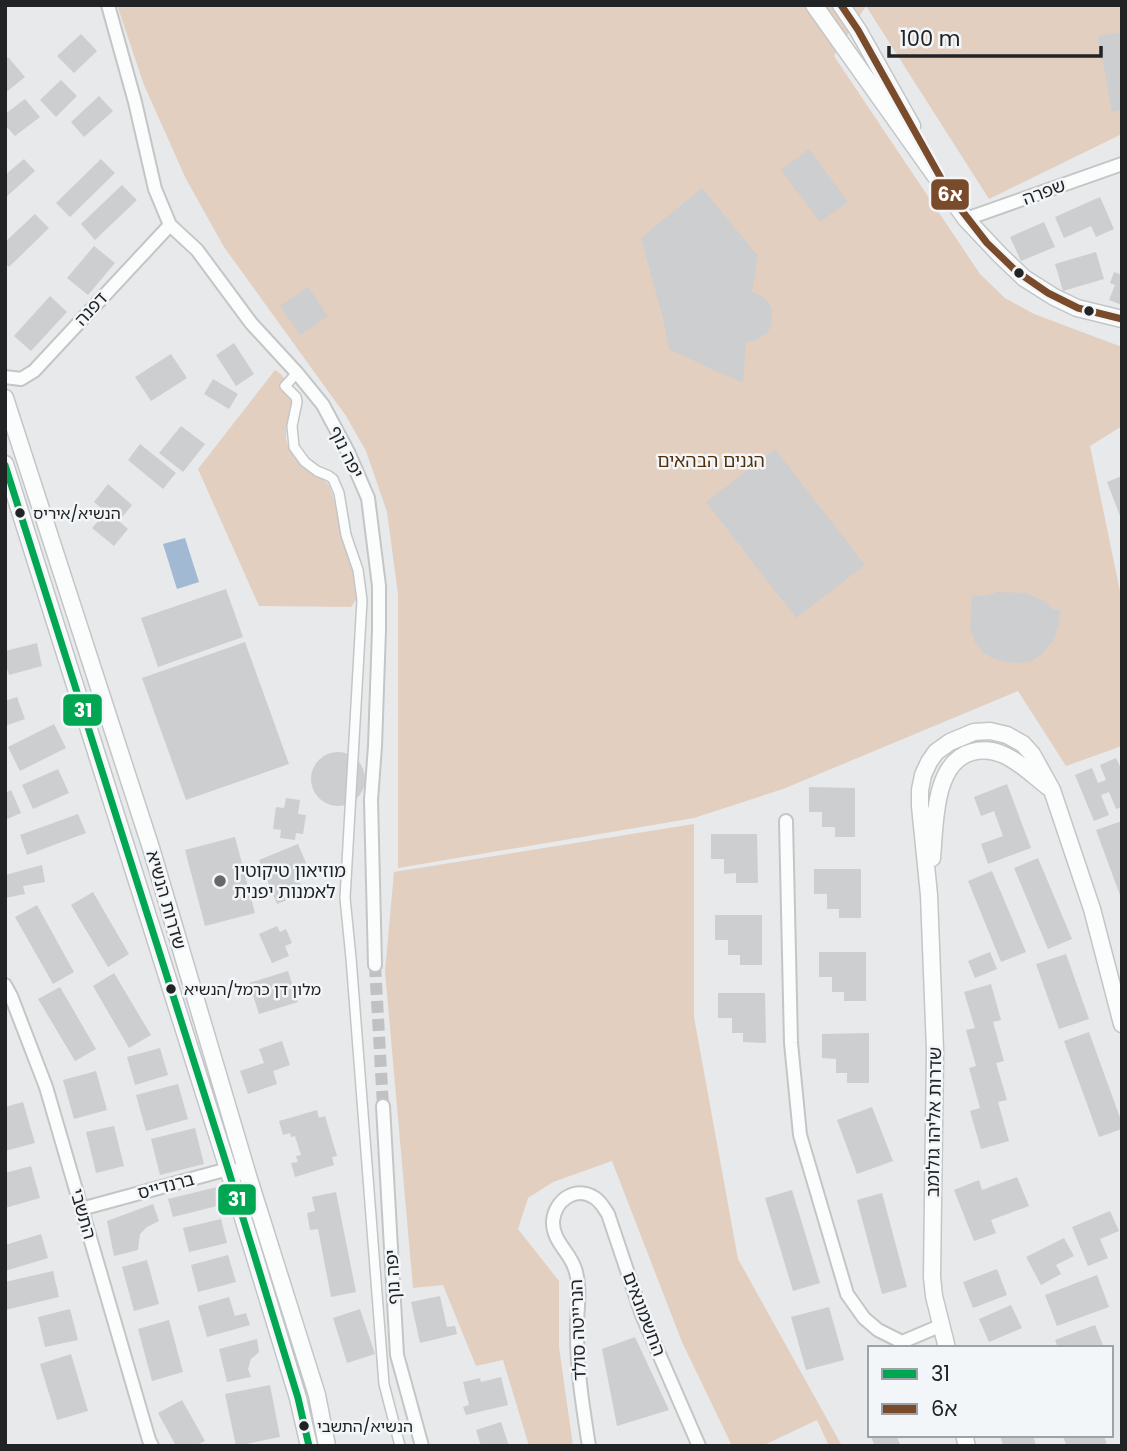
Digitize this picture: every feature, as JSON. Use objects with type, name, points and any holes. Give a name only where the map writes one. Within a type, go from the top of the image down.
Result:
[{"type":"street","name":"יפה נוף","points":[[108,5],[155,188],[170,225],[197,250],[251,323],[323,405],[368,498],[379,586],[371,800],[375,965]]},
{"type":"street","points":[[814,5],[953,198]]},
{"type":"street","points":[[841,5],[966,219],[1024,278],[1054,297],[1092,313],[1122,330]]},
{"type":"street","name":"שפרה","points":[[966,219],[1122,164]]},
{"type":"street","name":"דפנה","points":[[5,377],[21,379],[34,371],[170,225]]},
{"type":"street","points":[[1092,313],[1122,319]]},
{"type":"street","points":[[297,373],[285,386],[296,397],[297,402],[292,426],[294,447],[305,462],[333,480],[339,493],[346,535],[358,570],[362,600],[345,898],[384,1384],[400,1446]]},
{"type":"street","name":"שדרות הנשיא","points":[[5,398],[147,835],[249,1179],[317,1395],[327,1446]]},
{"type":"street","name":"שדרות הנשיא","points":[[5,464],[229,1169],[299,1398],[309,1446]]},
{"type":"street","name":"שדרות אליהו גולומב","points":[[947,1346],[932,1277],[935,1050],[929,895],[937,801],[945,775],[963,754],[984,749],[1003,754],[1052,790],[1092,909],[1122,1024]]},
{"type":"street","points":[[786,821],[792,1044],[800,1135],[836,1263],[847,1294],[863,1318],[878,1330],[902,1342],[942,1325]]},
{"type":"street","name":"התשבי","points":[[5,985],[46,1087],[152,1446]]},
{"type":"street","name":"יפה נוף","points":[[383,1106],[397,1355],[422,1446]]},
{"type":"street","points":[[229,1169],[243,1173],[249,1179]]},
{"type":"street","name":"ברנדייס","points":[[81,1209],[229,1169]]},
{"type":"street","name":"הנרייטה סולד","points":[[580,1192],[565,1197],[556,1210],[553,1222],[554,1235],[575,1268],[578,1284],[579,1379],[589,1446]]},
{"type":"street","name":"החשמונאים","points":[[580,1192],[593,1196],[608,1214],[642,1315],[699,1446]]},
{"type":"green space","name":"הגנים הבהאים","points":[[117,5],[1122,5],[1122,134],[989,199],[866,6],[834,56],[980,274],[1005,298],[1034,314],[1122,347],[1122,426],[1090,446],[1122,601],[1122,746],[1066,766],[1018,691],[783,789],[694,818],[398,868],[398,594],[387,512],[366,451],[346,416],[224,247],[186,179],[144,85]]},
{"type":"green space","points":[[275,370],[290,386],[294,396],[286,429],[286,440],[291,453],[310,473],[322,478],[329,485],[333,496],[355,576],[356,600],[351,607],[259,606],[198,469]]},
{"type":"green space","points":[[694,824],[694,1017],[738,1259],[842,1446],[829,1446],[817,1420],[762,1446],[732,1446],[682,1342],[612,1161],[553,1182],[528,1198],[518,1229],[559,1281],[559,1347],[573,1446],[529,1446],[503,1360],[476,1366],[443,1285],[413,1288],[385,971],[394,872]]},
{"type":"water","points":[[185,538],[199,582],[177,589],[163,544]]},
{"type":"building","points":[[1122,32],[1122,110],[1112,112],[1098,36]]},
{"type":"building","points":[[81,34],[97,51],[74,73],[57,56]]},
{"type":"building","points":[[8,57],[25,77],[5,93],[5,60]]},
{"type":"building","points":[[61,80],[77,96],[56,117],[40,100]]},
{"type":"building","points":[[99,96],[113,111],[84,137],[71,122]]},
{"type":"building","points":[[25,99],[40,117],[15,136],[5,125],[5,114]]},
{"type":"building","points":[[809,149],[848,202],[820,222],[781,170]]},
{"type":"building","points":[[24,159],[35,171],[5,198],[5,175]]},
{"type":"building","points":[[101,159],[115,173],[70,217],[56,203]]},
{"type":"building","points":[[122,185],[137,200],[95,240],[81,224]]},
{"type":"building","points":[[702,188],[758,256],[752,292],[763,297],[772,311],[771,326],[767,333],[754,341],[746,342],[743,382],[669,349],[641,238]]},
{"type":"building","points":[[1100,197],[1114,229],[1096,237],[1091,226],[1064,238],[1055,217]]},
{"type":"building","points":[[35,214],[49,228],[9,267],[5,263],[5,242]]},
{"type":"building","points":[[1044,222],[1055,247],[1021,261],[1010,237]]},
{"type":"building","points":[[94,246],[115,263],[88,295],[67,278]]},
{"type":"building","points":[[1096,252],[1104,279],[1063,291],[1055,264]]},
{"type":"building","points":[[1114,272],[1122,275],[1122,305],[1109,300],[1115,285],[1110,283]]},
{"type":"building","points":[[308,287],[328,316],[300,335],[280,306]]},
{"type":"building","points":[[50,296],[67,312],[31,351],[14,336]]},
{"type":"building","points":[[234,343],[254,374],[236,386],[216,355]]},
{"type":"building","points":[[171,354],[187,378],[151,401],[135,377]]},
{"type":"building","points":[[213,379],[238,394],[229,409],[204,394]]},
{"type":"building","points":[[181,426],[205,444],[183,472],[159,453]]},
{"type":"building","points":[[140,444],[176,473],[163,489],[128,460]]},
{"type":"building","points":[[775,449],[865,565],[796,618],[706,502]]},
{"type":"building","points":[[1122,476],[1122,521],[1107,482]]},
{"type":"building","points":[[108,484],[132,505],[119,521],[128,529],[114,546],[92,528],[106,512],[94,502]]},
{"type":"building","points":[[226,589],[243,637],[158,667],[141,618]]},
{"type":"building","points":[[998,592],[1025,593],[1045,601],[1052,609],[1061,610],[1053,641],[1032,661],[1005,662],[992,658],[974,641],[970,628],[972,595],[982,596]]},
{"type":"building","points":[[245,642],[289,764],[186,800],[142,678]]},
{"type":"building","points":[[37,643],[42,666],[9,675],[5,651]]},
{"type":"building","points":[[17,697],[25,719],[5,726],[5,701]]},
{"type":"building","points":[[54,724],[66,748],[20,771],[8,747]]},
{"type":"building","points":[[338,752],[357,760],[365,779],[357,798],[338,806],[319,798],[311,779],[319,760]]},
{"type":"building","points":[[1116,758],[1122,770],[1122,807],[1116,809],[1109,792],[1101,795],[1109,815],[1094,821],[1075,775],[1092,768],[1098,783],[1106,780],[1100,765]]},
{"type":"building","points":[[58,769],[69,793],[33,809],[22,785]]},
{"type":"building","points":[[1007,784],[1031,848],[988,864],[981,844],[1003,836],[994,811],[981,816],[974,797]]},
{"type":"building","points":[[809,787],[855,788],[855,837],[835,837],[835,827],[822,827],[822,812],[809,812]]},
{"type":"building","points":[[11,790],[21,813],[5,820],[5,793]]},
{"type":"building","points":[[286,798],[300,800],[298,814],[306,815],[303,834],[296,833],[295,840],[280,838],[281,830],[273,829],[276,807],[284,808]]},
{"type":"building","points":[[78,814],[86,833],[27,855],[20,835]]},
{"type":"building","points":[[1122,821],[1122,898],[1121,898],[1096,830]]},
{"type":"building","points":[[711,834],[757,834],[758,883],[736,883],[736,873],[724,874],[724,859],[711,859]]},
{"type":"building","name":"מוזיאון טיקוטין לאמנות יפנית","points":[[235,837],[255,913],[205,926],[185,850]]},
{"type":"building","points":[[298,844],[309,870],[297,875],[304,893],[277,904],[259,860]]},
{"type":"building","points":[[1038,858],[1072,939],[1048,949],[1014,868]]},
{"type":"building","points":[[42,865],[45,882],[23,886],[25,894],[5,898],[5,875]]},
{"type":"building","points":[[814,869],[861,869],[861,918],[839,918],[839,909],[827,909],[827,894],[814,894]]},
{"type":"building","points":[[992,871],[1026,952],[1001,962],[968,881]]},
{"type":"building","points":[[93,892],[129,954],[108,967],[71,905]]},
{"type":"building","points":[[37,905],[74,972],[53,984],[15,917]]},
{"type":"building","points":[[715,915],[762,915],[762,965],[740,965],[740,955],[728,955],[728,940],[715,940]]},
{"type":"building","points":[[277,926],[280,932],[286,929],[292,943],[285,946],[289,956],[272,963],[259,934]]},
{"type":"building","points":[[819,952],[866,952],[866,1001],[844,1001],[844,992],[832,992],[832,977],[819,977]]},
{"type":"building","points":[[990,952],[997,969],[975,978],[968,961]]},
{"type":"building","points":[[1066,954],[1089,1019],[1059,1029],[1036,964]]},
{"type":"building","points":[[288,971],[298,1002],[259,1014],[249,983]]},
{"type":"building","points":[[114,973],[151,1035],[129,1048],[93,986]]},
{"type":"building","points":[[991,984],[1001,1020],[993,1022],[1004,1061],[996,1063],[1007,1100],[998,1102],[1009,1141],[981,1149],[970,1111],[980,1108],[969,1068],[976,1066],[966,1030],[975,1028],[964,992]]},
{"type":"building","points":[[60,987],[96,1049],[75,1061],[38,999]]},
{"type":"building","points":[[718,993],[765,993],[766,1043],[743,1042],[743,1033],[732,1033],[732,1018],[718,1018]]},
{"type":"building","points":[[1089,1032],[1122,1123],[1122,1129],[1099,1137],[1064,1041]]},
{"type":"building","points":[[869,1033],[869,1083],[847,1083],[847,1073],[836,1073],[836,1059],[822,1058],[822,1034]]},
{"type":"building","points":[[282,1041],[290,1065],[273,1071],[277,1084],[248,1094],[240,1071],[264,1063],[259,1049]]},
{"type":"building","points":[[160,1048],[168,1075],[135,1085],[127,1057]]},
{"type":"building","points":[[96,1071],[107,1110],[74,1119],[63,1080]]},
{"type":"building","points":[[178,1084],[188,1119],[146,1131],[136,1095]]},
{"type":"building","points":[[23,1102],[35,1143],[5,1151],[5,1107]]},
{"type":"building","points":[[872,1107],[893,1161],[857,1174],[837,1120]]},
{"type":"building","points":[[317,1110],[319,1118],[325,1116],[337,1156],[332,1157],[334,1165],[295,1177],[291,1163],[298,1162],[296,1156],[301,1155],[295,1136],[291,1137],[290,1133],[283,1135],[279,1121]]},
{"type":"building","points":[[114,1126],[124,1166],[96,1173],[86,1132]]},
{"type":"building","points":[[195,1128],[204,1164],[160,1175],[151,1139]]},
{"type":"building","points":[[31,1166],[40,1198],[5,1208],[5,1173]]},
{"type":"building","points":[[1017,1177],[1029,1206],[991,1220],[996,1233],[974,1241],[954,1190],[979,1180],[982,1190]]},
{"type":"building","points":[[217,1187],[221,1205],[173,1217],[168,1199]]},
{"type":"building","points":[[792,1190],[820,1283],[793,1291],[765,1198]]},
{"type":"building","points":[[336,1192],[356,1292],[331,1297],[318,1229],[310,1230],[307,1213],[315,1211],[312,1197]]},
{"type":"building","points":[[882,1193],[907,1287],[882,1294],[857,1200]]},
{"type":"building","points":[[153,1204],[159,1221],[140,1234],[138,1250],[114,1256],[107,1221]]},
{"type":"building","points":[[1110,1211],[1119,1231],[1100,1239],[1108,1258],[1088,1266],[1072,1227]]},
{"type":"building","points":[[221,1219],[227,1243],[189,1252],[183,1228]]},
{"type":"building","points":[[41,1234],[48,1258],[5,1271],[5,1245]]},
{"type":"building","points":[[1064,1238],[1074,1256],[1056,1265],[1061,1274],[1041,1285],[1026,1257]]},
{"type":"building","points":[[228,1255],[236,1282],[198,1292],[191,1265]]},
{"type":"building","points":[[147,1260],[159,1304],[134,1311],[122,1267]]},
{"type":"building","points":[[997,1269],[1007,1295],[973,1308],[963,1282]]},
{"type":"building","points":[[53,1271],[59,1297],[5,1310],[5,1282]]},
{"type":"building","points":[[1097,1275],[1109,1307],[1057,1326],[1045,1295]]},
{"type":"building","points":[[440,1296],[447,1327],[455,1326],[457,1334],[420,1343],[411,1302]]},
{"type":"building","points":[[229,1297],[235,1316],[246,1313],[250,1325],[207,1337],[198,1306]]},
{"type":"building","points":[[1011,1305],[1022,1328],[989,1342],[979,1319]]},
{"type":"building","points":[[829,1307],[844,1360],[806,1370],[791,1317]]},
{"type":"building","points":[[70,1309],[78,1340],[45,1347],[38,1317]]},
{"type":"building","points":[[360,1309],[375,1354],[347,1363],[333,1318]]},
{"type":"building","points":[[169,1320],[183,1372],[152,1381],[138,1329]]},
{"type":"building","points":[[1095,1325],[1103,1346],[1057,1346],[1055,1340]]},
{"type":"building","points":[[635,1337],[669,1410],[617,1426],[602,1349]]},
{"type":"building","points":[[257,1339],[259,1352],[251,1359],[248,1369],[251,1377],[227,1382],[219,1349]]},
{"type":"building","points":[[71,1354],[88,1411],[57,1420],[40,1364]]},
{"type":"building","points":[[501,1377],[508,1405],[466,1415],[463,1407],[469,1405],[463,1382],[480,1378],[481,1382]]},
{"type":"building","points":[[270,1385],[280,1437],[236,1446],[225,1394]]},
{"type":"building","points":[[182,1400],[205,1441],[195,1446],[176,1446],[158,1413]]},
{"type":"building","points":[[501,1422],[509,1446],[481,1446],[476,1430]]},
{"type":"building","points":[[871,1437],[897,1437],[901,1446],[875,1446]]},
{"type":"building","points":[[1001,1437],[1034,1437],[1036,1446],[1003,1446]]},
{"type":"building","points":[[1063,1437],[1104,1437],[1107,1443],[1101,1446],[1067,1446]]},
{"type":"tunnel","points":[[375,965],[383,1106]]},
{"type":"transit line","name":"6א","points":[[841,5],[858,30],[952,198],[987,243],[1016,271],[1048,293],[1078,308],[1122,319]]},
{"type":"transit line","name":"31","points":[[5,465],[228,1169],[298,1398],[309,1446]]},
{"type":"place","name":"הנשיא/איריס","points":[[20,513]]},
{"type":"place","name":"מוזיאון טיקוטין לאמנות יפנית","points":[[220,881]]},
{"type":"place","name":"מלון דן כרמל/הנשיא","points":[[171,989]]},
{"type":"place","name":"הנשיא/התשבי","points":[[304,1426]]}]
